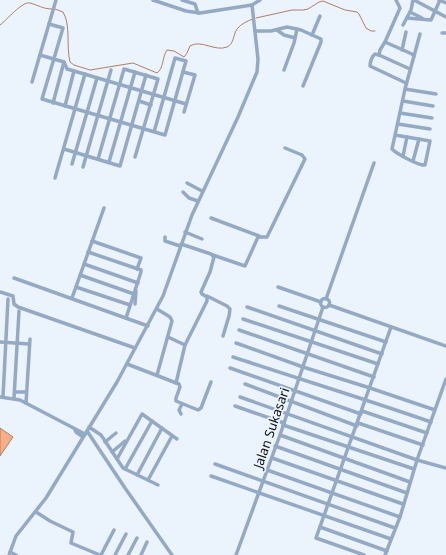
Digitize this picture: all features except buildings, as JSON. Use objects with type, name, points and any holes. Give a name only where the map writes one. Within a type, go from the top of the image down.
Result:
[{"type":"street","points":[[32,82],[56,0]]},
{"type":"street","points":[[153,0],[161,1],[177,8],[198,13],[252,5],[260,0]]},
{"type":"street","points":[[177,8],[181,0],[195,4],[198,13]]},
{"type":"street","points":[[379,55],[400,8],[396,0]]},
{"type":"street","points":[[403,25],[408,18],[414,0],[446,17]]},
{"type":"street","points":[[408,18],[431,20],[440,0],[446,3]]},
{"type":"street","points":[[16,555],[9,553],[18,533],[36,512],[85,434],[127,364],[157,309],[185,232],[202,191],[238,117],[257,72],[256,31],[252,5]]},
{"type":"street","points":[[410,12],[424,19]]},
{"type":"street","points":[[312,35],[320,16]]},
{"type":"street","points":[[49,24],[63,28],[42,99],[165,135]]},
{"type":"street","points":[[256,31],[277,30],[285,27],[297,29],[319,37],[321,42],[303,86]]},
{"type":"street","points":[[284,70],[297,29]]},
{"type":"street","points":[[277,30],[284,35],[295,38]]},
{"type":"street","points":[[402,50],[406,32]]},
{"type":"street","points":[[395,135],[431,142],[426,163],[423,166],[392,150],[395,135],[398,124],[400,112],[403,101],[406,83],[420,34]]},
{"type":"street","points":[[385,42],[414,56]]},
{"type":"street","points":[[406,83],[370,66],[375,54],[410,69]]},
{"type":"street","points":[[40,55],[64,62]]},
{"type":"street","points":[[154,132],[175,58],[186,62],[163,141]]},
{"type":"street","points":[[64,62],[67,69],[186,104]]},
{"type":"street","points":[[53,102],[64,62]]},
{"type":"street","points":[[98,159],[124,69],[158,79],[135,157]]},
{"type":"street","points":[[84,167],[111,70]]},
{"type":"street","points":[[65,106],[74,71]]},
{"type":"street","points":[[109,162],[135,72]]},
{"type":"street","points":[[183,72],[195,75],[184,112]]},
{"type":"street","points":[[55,178],[85,74]]},
{"type":"street","points":[[64,150],[120,166],[146,75]]},
{"type":"street","points":[[72,164],[97,78]]},
{"type":"street","points":[[405,89],[436,94]]},
{"type":"street","points":[[139,101],[151,105]]},
{"type":"street","points":[[403,101],[433,106]]},
{"type":"street","points":[[400,112],[432,118]]},
{"type":"street","points":[[398,124],[430,130]]},
{"type":"street","points":[[402,156],[407,137]]},
{"type":"street","points":[[413,161],[419,139]]},
{"type":"street","points":[[211,218],[259,236],[268,236],[305,160],[302,155],[285,148]]},
{"type":"street","points":[[321,302],[322,300],[326,299],[374,163]]},
{"type":"street","points":[[187,183],[202,191]]},
{"type":"street","points":[[183,192],[189,198],[198,201]]},
{"type":"street","points":[[72,298],[104,208]]},
{"type":"street","points":[[185,232],[202,239]]},
{"type":"street","points":[[166,237],[165,241],[245,266],[259,236]]},
{"type":"street","points":[[92,241],[141,258],[137,269]]},
{"type":"street","points":[[88,252],[141,270],[132,304],[126,318]]},
{"type":"street","points":[[213,255],[210,272],[201,292],[202,294],[227,306],[230,309],[223,336]]},
{"type":"street","points":[[84,264],[138,282]]},
{"type":"street","points":[[80,275],[134,294]]},
{"type":"street","points":[[14,278],[148,326]]},
{"type":"street","points":[[132,304],[138,282]]},
{"type":"street","points":[[76,287],[140,306]]},
{"type":"street","points":[[278,287],[321,302]]},
{"type":"street","points":[[0,292],[14,296],[14,304],[18,307],[135,348]]},
{"type":"street","points":[[176,382],[185,345],[204,307],[207,296]]},
{"type":"street","points":[[8,299],[1,397],[14,398],[26,403],[85,434],[172,555]]},
{"type":"street","points":[[326,299],[329,302],[329,305]]},
{"type":"street","points":[[321,302],[320,304],[323,307],[326,308],[329,305],[446,346]]},
{"type":"street","points":[[279,306],[386,342]]},
{"type":"street","points":[[247,307],[382,354]]},
{"type":"street","name":"Jalan Sukasari","points":[[236,555],[272,458],[323,307]]},
{"type":"street","points":[[157,309],[172,319],[172,324],[157,375]]},
{"type":"street","points":[[14,398],[19,311]]},
{"type":"street","points":[[243,319],[378,364]]},
{"type":"street","points":[[364,555],[316,538],[358,424],[391,326]]},
{"type":"street","points":[[239,330],[374,377]]},
{"type":"street","points":[[168,337],[185,345]]},
{"type":"street","points":[[26,403],[30,339]]},
{"type":"street","points":[[0,342],[29,344]]},
{"type":"street","points":[[236,343],[303,367],[435,410]]},
{"type":"street","points":[[233,357],[366,399],[431,422]]},
{"type":"street","points":[[127,364],[176,382],[180,386],[176,400],[182,404],[199,410],[211,382]]},
{"type":"street","points":[[230,368],[427,433]]},
{"type":"street","points":[[320,528],[386,553],[400,517],[417,460],[446,379]]},
{"type":"street","points":[[245,384],[290,402],[423,445]]},
{"type":"street","points":[[15,392],[26,392]]},
{"type":"street","points":[[240,398],[417,460],[446,468]]},
{"type":"street","points":[[181,414],[179,410],[182,404]]},
{"type":"street","points":[[235,406],[414,469]]},
{"type":"street","points":[[117,459],[142,414],[177,439]]},
{"type":"street","points":[[125,469],[152,421]]},
{"type":"street","points":[[89,427],[101,435],[123,468],[158,485]]},
{"type":"street","points":[[137,475],[162,428]]},
{"type":"street","points":[[105,442],[116,434]]},
{"type":"street","points":[[280,435],[410,482]]},
{"type":"street","points":[[148,480],[172,436]]},
{"type":"street","points":[[112,452],[127,440]]},
{"type":"street","points":[[275,446],[407,493]]},
{"type":"street","points":[[272,458],[337,482],[404,504]]},
{"type":"street","points":[[215,464],[395,528]]},
{"type":"street","points":[[267,470],[400,517]]},
{"type":"street","points":[[211,476],[391,539]]},
{"type":"street","points":[[36,512],[50,521],[73,532],[70,542],[101,555],[114,530]]},
{"type":"street","points":[[115,555],[126,534]]},
{"type":"street","points":[[128,555],[137,538]]},
{"type":"street","points":[[141,555],[147,542]]},
{"type":"shaded area","points":[[0,428],[13,437],[0,456]]},
{"type":"waterway","points":[[256,18],[292,10],[308,9],[323,1],[345,10],[357,12],[366,28],[371,31],[375,31]]},
{"type":"waterway","points":[[0,25],[27,3],[52,9]]},
{"type":"waterway","points":[[55,9],[63,12],[67,23],[70,62],[74,65],[90,70],[133,63],[157,73],[161,68],[167,50],[174,51],[184,57],[190,46],[194,44],[218,48],[227,47],[231,44],[239,27],[253,19]]}]
